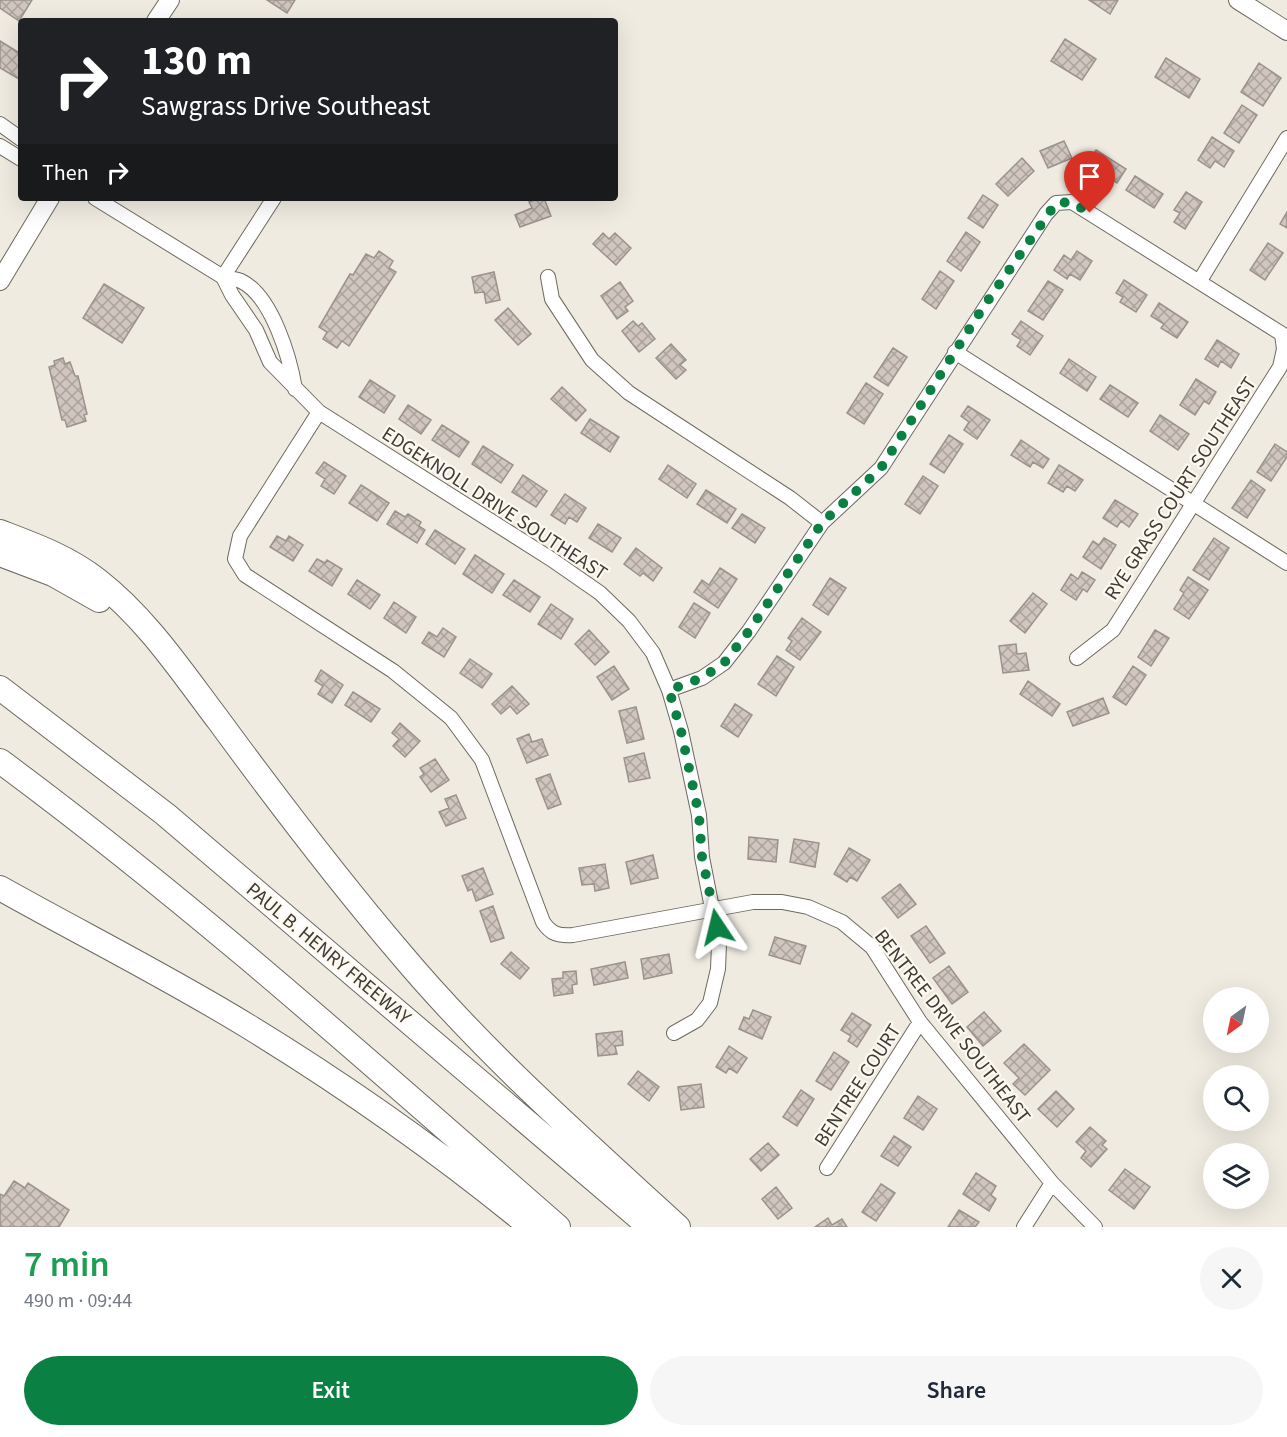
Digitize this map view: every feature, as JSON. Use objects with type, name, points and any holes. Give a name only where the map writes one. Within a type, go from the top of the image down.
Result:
[{"type":"highway","points":[[0,532],[54,553],[96,579],[116,596],[160,642],[334,871],[428,986],[513,1075],[678,1227]]},
{"type":"highway","points":[[0,554],[75,584],[115,611],[219,721]]},
{"type":"highway","name":"PAUL B. HENRY FREEWAY","points":[[0,688],[165,814],[650,1227]]},
{"type":"highway","points":[[0,761],[111,845],[558,1227]]},
{"type":"highway","points":[[0,888],[207,1002],[343,1086],[431,1148],[531,1227]]},
{"type":"highway","points":[[0,898],[82,934]]},
{"type":"main road","points":[[158,18],[170,0]]},
{"type":"main road","points":[[1238,0],[1287,31]]},
{"type":"main road","points":[[0,280],[48,201]]},
{"type":"street","points":[[0,124],[18,137]]},
{"type":"street","points":[[669,690],[702,678],[724,663],[749,631],[822,523],[881,468],[955,352],[1056,203],[1071,202],[1199,282],[1287,138]]},
{"type":"street","points":[[0,146],[18,157]]},
{"type":"street","name":"EDGEKNOLL DRIVE SOUTHEAST","points":[[100,201],[223,277],[242,282],[250,288],[282,335],[290,357],[295,389]]},
{"type":"street","points":[[223,277],[272,201]]},
{"type":"street","name":"EDGEKNOLL DRIVE SOUTHEAST","points":[[223,277],[232,295],[256,330],[270,362],[319,412],[551,559],[600,593],[629,621],[653,653],[669,690],[681,731],[699,815],[702,857],[714,909],[719,944],[718,969],[710,1003],[697,1020],[674,1033]]},
{"type":"street","points":[[548,277],[552,299],[592,360],[629,393],[790,498],[822,523]]},
{"type":"street","name":"RYE GRASS COURT SOUTHEAST","points":[[1077,658],[1113,630],[1280,367],[1284,349],[1282,334],[1199,282]]},
{"type":"street","points":[[955,352],[1287,563]]},
{"type":"street","name":"BENTREE DRIVE SOUTHEAST","points":[[319,412],[240,536],[235,559],[245,575],[393,671],[452,718],[482,760],[543,922],[549,932],[560,936],[753,902],[782,902],[808,907],[842,922],[872,947],[920,1023],[1052,1184],[1095,1227]]},
{"type":"street","name":"BENTREE COURT","points":[[827,1168],[920,1023]]},
{"type":"street","points":[[1024,1227],[1052,1184]]},
{"type":"building","points":[[0,0],[32,0],[18,20],[0,8]]},
{"type":"building","points":[[267,0],[295,0],[287,13]]},
{"type":"building","points":[[1089,0],[1118,0],[1110,14]]},
{"type":"building","points":[[1065,39],[1096,59],[1082,80],[1051,61]]},
{"type":"building","points":[[0,41],[18,52],[18,78],[0,68]]},
{"type":"building","points":[[1166,58],[1200,79],[1189,98],[1155,77]]},
{"type":"building","points":[[1259,63],[1281,78],[1263,106],[1241,92]]},
{"type":"building","points":[[1242,105],[1257,115],[1239,143],[1224,133]]},
{"type":"building","points":[[1212,137],[1234,151],[1224,167],[1215,161],[1210,168],[1198,160]]},
{"type":"building","points":[[1064,141],[1072,158],[1048,168],[1040,151]]},
{"type":"building","points":[[1096,150],[1126,169],[1117,183],[1087,164]]},
{"type":"building","points":[[1022,158],[1034,171],[1008,196],[996,184]]},
{"type":"building","points":[[1135,176],[1163,194],[1154,208],[1126,190]]},
{"type":"building","points":[[1186,192],[1202,202],[1185,229],[1174,222],[1180,213],[1174,210]]},
{"type":"building","points":[[983,195],[998,205],[983,228],[968,218]]},
{"type":"building","points":[[545,201],[551,216],[520,227],[515,215],[532,208],[529,202]]},
{"type":"building","points":[[1287,212],[1287,228],[1280,224]]},
{"type":"building","points":[[966,232],[980,242],[961,271],[947,261]]},
{"type":"building","points":[[603,233],[609,239],[615,233],[631,248],[616,265],[593,244]]},
{"type":"building","points":[[1268,243],[1283,253],[1265,280],[1250,270]]},
{"type":"building","points":[[379,251],[393,261],[389,268],[396,272],[349,346],[342,341],[337,348],[323,339],[327,332],[319,327],[350,274],[353,275],[366,254],[374,258]]},
{"type":"building","points":[[1077,251],[1092,261],[1080,280],[1070,274],[1067,279],[1054,270],[1064,255],[1071,260]]},
{"type":"building","points":[[940,271],[954,281],[936,309],[922,299]]},
{"type":"building","points":[[494,272],[500,300],[486,303],[484,292],[475,293],[472,277]]},
{"type":"building","points":[[1124,280],[1147,295],[1136,312],[1120,302],[1123,297],[1116,293]]},
{"type":"building","points":[[1048,281],[1063,290],[1043,320],[1028,311]]},
{"type":"building","points":[[620,282],[633,301],[625,307],[628,311],[617,319],[601,296]]},
{"type":"building","points":[[104,284],[144,308],[122,343],[83,318]]},
{"type":"building","points":[[1159,303],[1188,322],[1177,338],[1161,328],[1164,324],[1151,316]]},
{"type":"building","points":[[508,308],[531,334],[518,345],[495,320]]},
{"type":"building","points":[[633,321],[638,326],[642,323],[655,339],[639,352],[622,331]]},
{"type":"building","points":[[1021,321],[1043,336],[1030,355],[1017,346],[1021,340],[1012,334]]},
{"type":"building","points":[[1217,340],[1239,354],[1231,368],[1221,361],[1218,367],[1205,359]]},
{"type":"building","points":[[671,344],[686,360],[680,365],[686,370],[676,379],[656,358]]},
{"type":"building","points":[[893,348],[907,357],[888,386],[874,377]]},
{"type":"building","points":[[63,358],[65,364],[70,362],[75,376],[78,376],[87,414],[84,415],[86,421],[67,427],[65,420],[62,420],[49,367],[55,365],[54,361]]},
{"type":"building","points":[[1069,359],[1096,377],[1087,391],[1060,373]]},
{"type":"building","points":[[1196,379],[1216,392],[1209,404],[1204,401],[1195,415],[1180,405]]},
{"type":"building","points":[[370,380],[395,396],[384,413],[359,397]]},
{"type":"building","points":[[866,383],[883,394],[864,424],[847,413]]},
{"type":"building","points":[[1110,385],[1138,403],[1128,417],[1100,399]]},
{"type":"building","points":[[562,387],[586,410],[576,421],[551,399]]},
{"type":"building","points":[[408,405],[431,420],[421,434],[399,419]]},
{"type":"building","points":[[968,406],[990,420],[977,439],[964,430],[969,422],[961,416]]},
{"type":"building","points":[[1160,415],[1189,434],[1178,450],[1150,431]]},
{"type":"building","points":[[590,419],[619,437],[610,452],[581,433]]},
{"type":"building","points":[[442,425],[469,442],[459,457],[432,440]]},
{"type":"building","points":[[949,435],[963,444],[944,473],[930,464]]},
{"type":"building","points":[[1021,440],[1049,459],[1043,468],[1033,462],[1030,467],[1011,455]]},
{"type":"building","points":[[1275,444],[1287,452],[1287,457],[1271,481],[1257,472]]},
{"type":"building","points":[[483,446],[513,465],[501,483],[472,464]]},
{"type":"building","points":[[324,462],[346,476],[334,494],[321,486],[325,479],[316,473]]},
{"type":"building","points":[[668,465],[696,484],[687,498],[659,479]]},
{"type":"building","points":[[1059,465],[1083,480],[1075,491],[1067,486],[1063,492],[1048,483]]},
{"type":"building","points":[[523,475],[547,491],[536,507],[512,492]]},
{"type":"building","points":[[923,476],[938,486],[920,514],[905,504]]},
{"type":"building","points":[[1251,480],[1265,490],[1247,518],[1232,508]]},
{"type":"building","points":[[361,485],[389,503],[377,521],[349,503]]},
{"type":"building","points":[[706,490],[736,509],[727,523],[697,504]]},
{"type":"building","points":[[565,494],[586,508],[577,522],[569,517],[565,524],[551,515]]},
{"type":"building","points":[[1115,500],[1138,514],[1129,527],[1121,521],[1117,527],[1103,518]]},
{"type":"building","points":[[395,511],[405,517],[408,514],[421,522],[419,526],[425,530],[417,543],[387,524]]},
{"type":"building","points":[[742,514],[765,528],[755,543],[732,528]]},
{"type":"building","points":[[598,524],[621,538],[612,552],[589,538]]},
{"type":"building","points":[[435,530],[465,549],[455,564],[426,544]]},
{"type":"building","points":[[277,536],[286,541],[289,536],[303,545],[293,561],[270,547]]},
{"type":"building","points":[[1104,538],[1116,545],[1101,569],[1083,557],[1093,541],[1099,545]]},
{"type":"building","points":[[1214,538],[1229,548],[1209,580],[1193,570]]},
{"type":"building","points":[[636,548],[662,568],[653,581],[643,573],[640,576],[624,564]]},
{"type":"building","points":[[475,555],[504,574],[492,593],[463,574]]},
{"type":"building","points":[[317,559],[325,563],[327,560],[342,569],[332,586],[309,571]]},
{"type":"building","points":[[720,568],[737,579],[718,608],[694,592],[702,580],[709,585]]},
{"type":"building","points":[[1082,572],[1095,580],[1087,592],[1083,589],[1076,600],[1061,590],[1071,574],[1078,579]]},
{"type":"building","points":[[1188,577],[1208,590],[1189,619],[1174,609],[1184,593],[1180,590]]},
{"type":"building","points":[[830,578],[846,588],[828,615],[813,605]]},
{"type":"building","points":[[357,580],[380,595],[370,609],[348,594]]},
{"type":"building","points":[[514,580],[540,597],[530,612],[503,595]]},
{"type":"building","points":[[1033,593],[1047,604],[1025,633],[1010,621]]},
{"type":"building","points":[[394,602],[416,617],[406,633],[384,618]]},
{"type":"building","points":[[694,603],[710,613],[695,638],[679,627]]},
{"type":"building","points":[[551,604],[573,619],[561,639],[538,624]]},
{"type":"building","points":[[802,618],[821,632],[800,660],[786,650],[792,641],[788,638]]},
{"type":"building","points":[[443,628],[456,637],[444,657],[422,643],[429,632],[437,637]]},
{"type":"building","points":[[589,630],[609,652],[595,665],[575,644]]},
{"type":"building","points":[[1155,630],[1169,638],[1151,666],[1138,657]]},
{"type":"building","points":[[1016,644],[1017,654],[1026,653],[1029,670],[1003,673],[999,646]]},
{"type":"building","points":[[777,656],[794,667],[776,696],[758,684]]},
{"type":"building","points":[[470,659],[492,674],[482,688],[460,673]]},
{"type":"building","points":[[614,666],[629,689],[612,700],[597,677]]},
{"type":"building","points":[[1133,666],[1146,675],[1126,705],[1113,697]]},
{"type":"building","points":[[321,670],[343,685],[332,703],[318,694],[323,686],[315,681]]},
{"type":"building","points":[[1028,681],[1060,704],[1052,716],[1020,694]]},
{"type":"building","points":[[512,686],[529,704],[517,714],[510,706],[501,714],[492,704]]},
{"type":"building","points":[[353,692],[380,709],[371,722],[345,705]]},
{"type":"building","points":[[1103,698],[1109,713],[1073,726],[1067,712]]},
{"type":"building","points":[[735,704],[752,715],[738,737],[721,726]]},
{"type":"building","points":[[636,707],[644,739],[627,743],[619,711]]},
{"type":"building","points":[[400,723],[420,741],[405,757],[393,746],[399,739],[392,733]]},
{"type":"building","points":[[529,734],[532,742],[542,739],[548,755],[527,763],[517,739]]},
{"type":"building","points":[[644,753],[650,778],[629,782],[624,758]]},
{"type":"building","points":[[435,759],[449,780],[431,792],[420,777],[424,774],[420,768]]},
{"type":"building","points":[[550,774],[561,804],[548,809],[536,779]]},
{"type":"building","points":[[456,795],[466,818],[446,826],[439,812],[449,808],[445,799]]},
{"type":"building","points":[[749,837],[778,840],[776,862],[748,859]]},
{"type":"building","points":[[794,839],[819,843],[815,867],[790,862]]},
{"type":"building","points":[[849,848],[870,860],[857,881],[850,877],[847,882],[834,874]]},
{"type":"building","points":[[653,855],[658,878],[631,884],[626,862]]},
{"type":"building","points":[[605,864],[609,888],[595,891],[594,884],[582,885],[579,868]]},
{"type":"building","points":[[483,868],[493,894],[476,901],[472,889],[468,891],[462,876]]},
{"type":"building","points":[[900,884],[916,904],[898,918],[882,898]]},
{"type":"building","points":[[493,906],[504,938],[491,942],[480,911]]},
{"type":"building","points":[[926,926],[945,953],[930,963],[911,936]]},
{"type":"building","points":[[775,937],[806,946],[800,964],[769,955]]},
{"type":"building","points":[[511,952],[529,968],[520,979],[501,964]]},
{"type":"building","points":[[669,954],[672,973],[644,979],[641,959]]},
{"type":"building","points":[[625,962],[628,978],[594,985],[591,969]]},
{"type":"building","points":[[949,966],[968,992],[952,1004],[933,978]]},
{"type":"building","points":[[576,971],[577,984],[572,985],[573,993],[554,996],[552,979],[563,978],[563,972]]},
{"type":"building","points":[[753,1010],[771,1017],[762,1039],[739,1029],[744,1017],[749,1019]]},
{"type":"building","points":[[984,1012],[1001,1031],[983,1046],[967,1027]]},
{"type":"building","points":[[852,1013],[871,1025],[857,1047],[848,1041],[851,1036],[841,1030]]},
{"type":"building","points":[[622,1031],[623,1045],[615,1046],[617,1054],[598,1056],[596,1034]]},
{"type":"building","points":[[1024,1044],[1050,1070],[1025,1095],[1013,1084],[1019,1078],[1004,1063]]},
{"type":"building","points":[[729,1046],[747,1058],[737,1073],[729,1068],[726,1073],[716,1067]]},
{"type":"building","points":[[834,1052],[849,1062],[831,1090],[816,1081]]},
{"type":"building","points":[[638,1071],[659,1087],[649,1101],[628,1084]]},
{"type":"building","points":[[701,1084],[704,1107],[681,1110],[678,1087]]},
{"type":"building","points":[[801,1090],[814,1099],[797,1126],[783,1117]]},
{"type":"building","points":[[1056,1091],[1074,1109],[1057,1127],[1038,1109]]},
{"type":"building","points":[[918,1096],[937,1109],[923,1130],[904,1118]]},
{"type":"building","points":[[1090,1127],[1106,1141],[1102,1145],[1107,1149],[1091,1167],[1081,1158],[1086,1151],[1076,1142]]},
{"type":"building","points":[[894,1136],[911,1147],[898,1166],[881,1156]]},
{"type":"building","points":[[768,1143],[779,1155],[761,1171],[750,1159]]},
{"type":"building","points":[[1125,1169],[1150,1187],[1134,1209],[1109,1190]]},
{"type":"building","points":[[976,1173],[996,1186],[991,1195],[996,1199],[989,1211],[963,1194]]},
{"type":"building","points":[[14,1181],[25,1188],[28,1183],[69,1210],[59,1227],[0,1227],[0,1194],[4,1196]]},
{"type":"building","points":[[881,1184],[895,1193],[876,1221],[862,1212]]},
{"type":"building","points":[[776,1187],[792,1208],[778,1219],[762,1199]]},
{"type":"building","points":[[959,1210],[979,1222],[975,1227],[948,1227]]},
{"type":"building","points":[[828,1218],[832,1225],[842,1219],[847,1227],[815,1227]]},
{"type":"route","points":[[717,927],[702,857],[699,815],[681,731],[669,690],[702,678],[724,663],[749,631],[822,523],[881,468],[984,306],[1046,214],[1056,203],[1071,202],[1090,213]]}]
